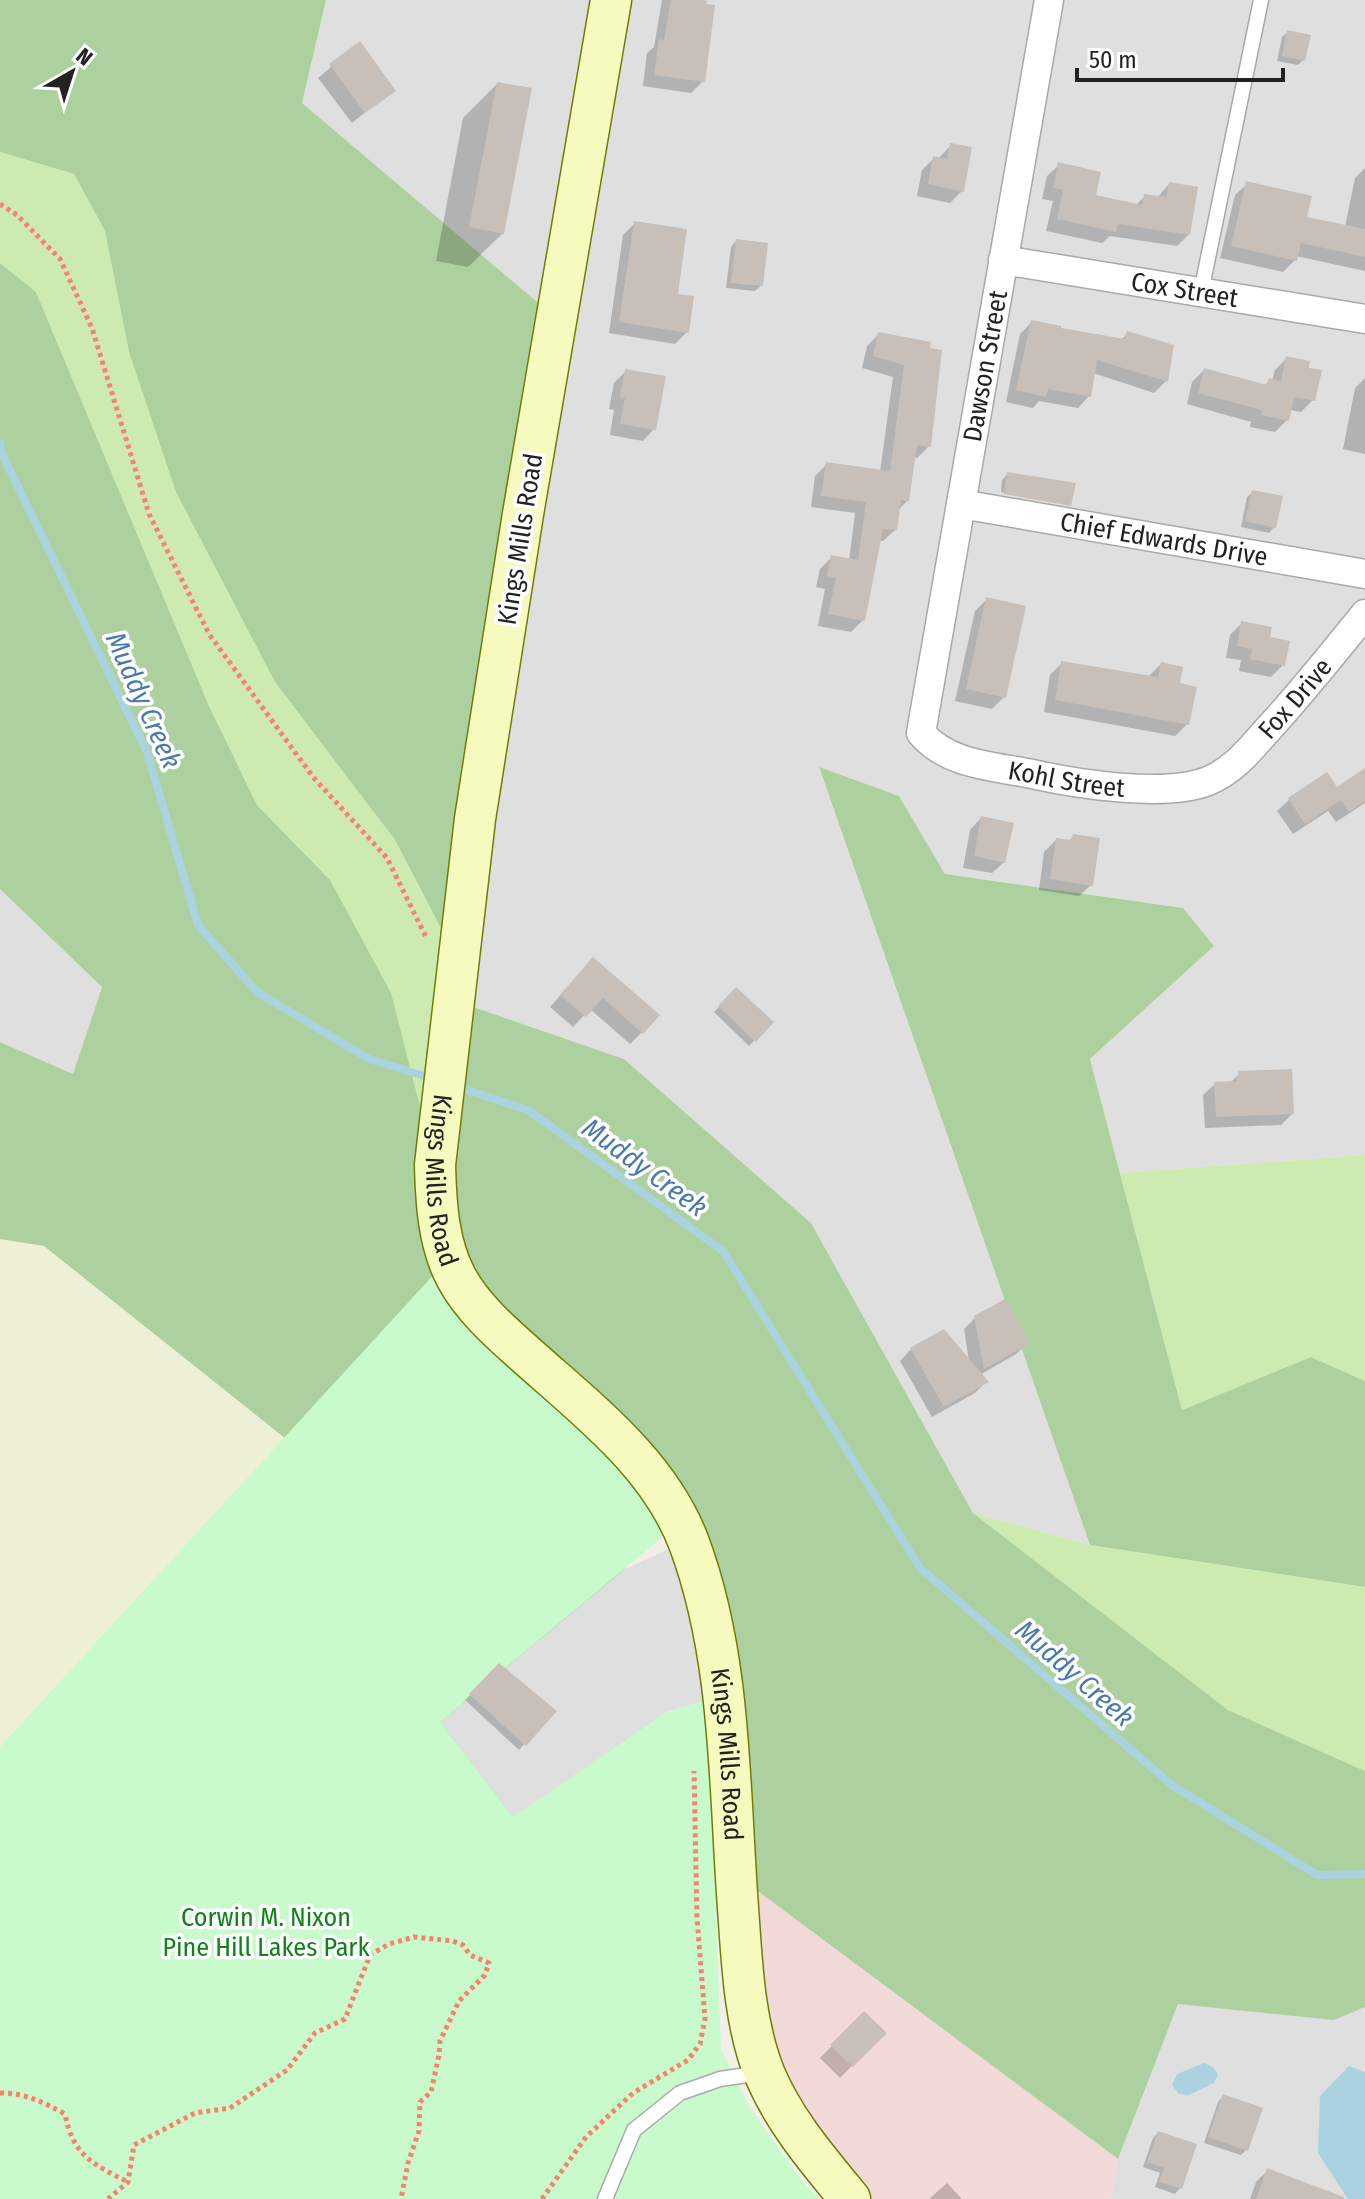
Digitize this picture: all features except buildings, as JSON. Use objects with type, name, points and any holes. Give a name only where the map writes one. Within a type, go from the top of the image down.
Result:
[{"type":"street","name":"Kings Mills Road","points":[[611,0],[523,514],[475,819],[435,1165],[436,1207],[445,1248],[455,1276],[467,1295],[507,1338],[613,1433],[642,1465],[664,1494],[688,1540],[712,1618],[722,1696],[749,2017],[764,2072],[779,2105],[811,2152],[850,2199]]},
{"type":"street","name":"Dawson Street","points":[[921,733],[1049,0]]},
{"type":"street","name":"Cox Street","points":[[1003,260],[1365,319]]},
{"type":"street","name":"Chief Edwards Drive","points":[[961,504],[1365,574]]},
{"type":"street","name":"Fox Drive","points":[[1219,776],[1232,769],[1305,689],[1365,614]]},
{"type":"street","name":"Kohl Street","points":[[921,733],[931,744],[954,758],[1046,777],[1150,788],[1188,787],[1219,776]]},
{"type":"lane","points":[[1201,292],[1261,0]]},
{"type":"lane","points":[[605,2199],[634,2130],[680,2093],[720,2079],[764,2072]]},
{"type":"path","points":[[0,204],[17,215],[60,259],[92,328],[149,514],[209,634],[313,777],[387,858],[427,941]]},
{"type":"path","points":[[542,2199],[586,2137],[633,2093],[688,2060],[700,2044],[705,2019],[697,1918],[693,1759]]},
{"type":"path","points":[[108,2199],[128,2182],[134,2145],[195,2113],[230,2108],[287,2070],[315,2033],[345,2019],[370,1955],[389,1944],[414,1937],[453,1941],[463,1945],[470,1955],[489,1963],[485,1975],[459,2001],[440,2041],[431,2092],[420,2102],[419,2131],[408,2163],[401,2199]]},
{"type":"path","points":[[0,2093],[17,2093],[37,2099],[65,2114],[69,2137],[84,2157],[128,2182]]},
{"type":"shaded area","points":[[326,0],[611,0],[556,318],[302,103]]},
{"type":"shaded area","points":[[616,0],[1365,0],[1365,1155],[1120,1173],[1090,1059],[1214,946],[1182,908],[945,874],[899,796],[819,768],[1090,1545],[973,1513],[811,1223],[624,1059],[453,1000]]},
{"type":"shaded area","points":[[0,889],[102,986],[73,1074],[0,1042]]},
{"type":"shaded area","points":[[688,1540],[722,1696],[666,1712],[512,1817],[439,1721],[625,1569]]},
{"type":"shaded area","points":[[736,1875],[1118,2159],[1111,2199],[850,2199],[779,2105]]},
{"type":"shaded area","points":[[1365,1979],[1365,2199],[1111,2199],[1118,2159],[1178,2004]]},
{"type":"green space","points":[[0,0],[326,0],[302,103],[556,318],[458,961],[395,840],[275,682],[176,492],[129,352],[105,231],[74,174],[0,152]]},
{"type":"green space","points":[[0,152],[74,174],[105,231],[129,352],[275,682],[395,840],[458,961],[435,1165],[330,880],[257,805],[209,706],[36,292],[0,263]]},
{"type":"green space","points":[[0,263],[36,292],[209,706],[257,805],[330,880],[391,993],[435,1165],[453,1000],[624,1059],[811,1223],[973,1513],[1228,1710],[1365,1771],[1365,2007],[1334,2020],[1178,2004],[1118,2159],[736,1875],[688,1540],[602,1499],[625,1569],[440,1722],[513,1817],[666,1712],[0,2199],[0,1755],[286,1439],[44,1246],[0,1239],[0,1042],[73,1074],[102,987],[0,889]]},
{"type":"green space","points":[[819,767],[899,796],[945,874],[1183,908],[1214,946],[1090,1059],[1182,1410],[1311,1357],[1365,1381],[1365,1587],[1090,1545]]},
{"type":"green space","points":[[1365,1155],[1365,1381],[1311,1357],[1182,1410],[1120,1173]]},
{"type":"green space","points":[[0,1239],[44,1245],[286,1439],[0,1749]]},
{"type":"green space","name":"Corwin M. Nixon Pine Hill Lakes Park","points":[[438,1270],[676,1526],[440,1722],[513,1817],[666,1712],[708,1700],[721,2049],[750,2108],[802,2181],[819,2199],[0,2199],[0,1747]]},
{"type":"green space","points":[[973,1513],[1090,1545],[1365,1587],[1365,1771],[1228,1710]]},
{"type":"water","points":[[1204,2063],[1213,2067],[1218,2074],[1214,2083],[1189,2095],[1179,2094],[1172,2085],[1177,2074]]},
{"type":"water","points":[[1349,2066],[1365,2072],[1365,2199],[1348,2199],[1318,2153],[1320,2096]]},
{"type":"waterway","name":"Muddy Creek","points":[[0,443],[2,454],[147,752],[198,925],[257,992],[369,1059],[434,1079]]},
{"type":"waterway","name":"Muddy Creek","points":[[455,1086],[528,1110],[723,1251],[920,1568],[1172,1785],[1317,1875],[1365,1874]]}]
